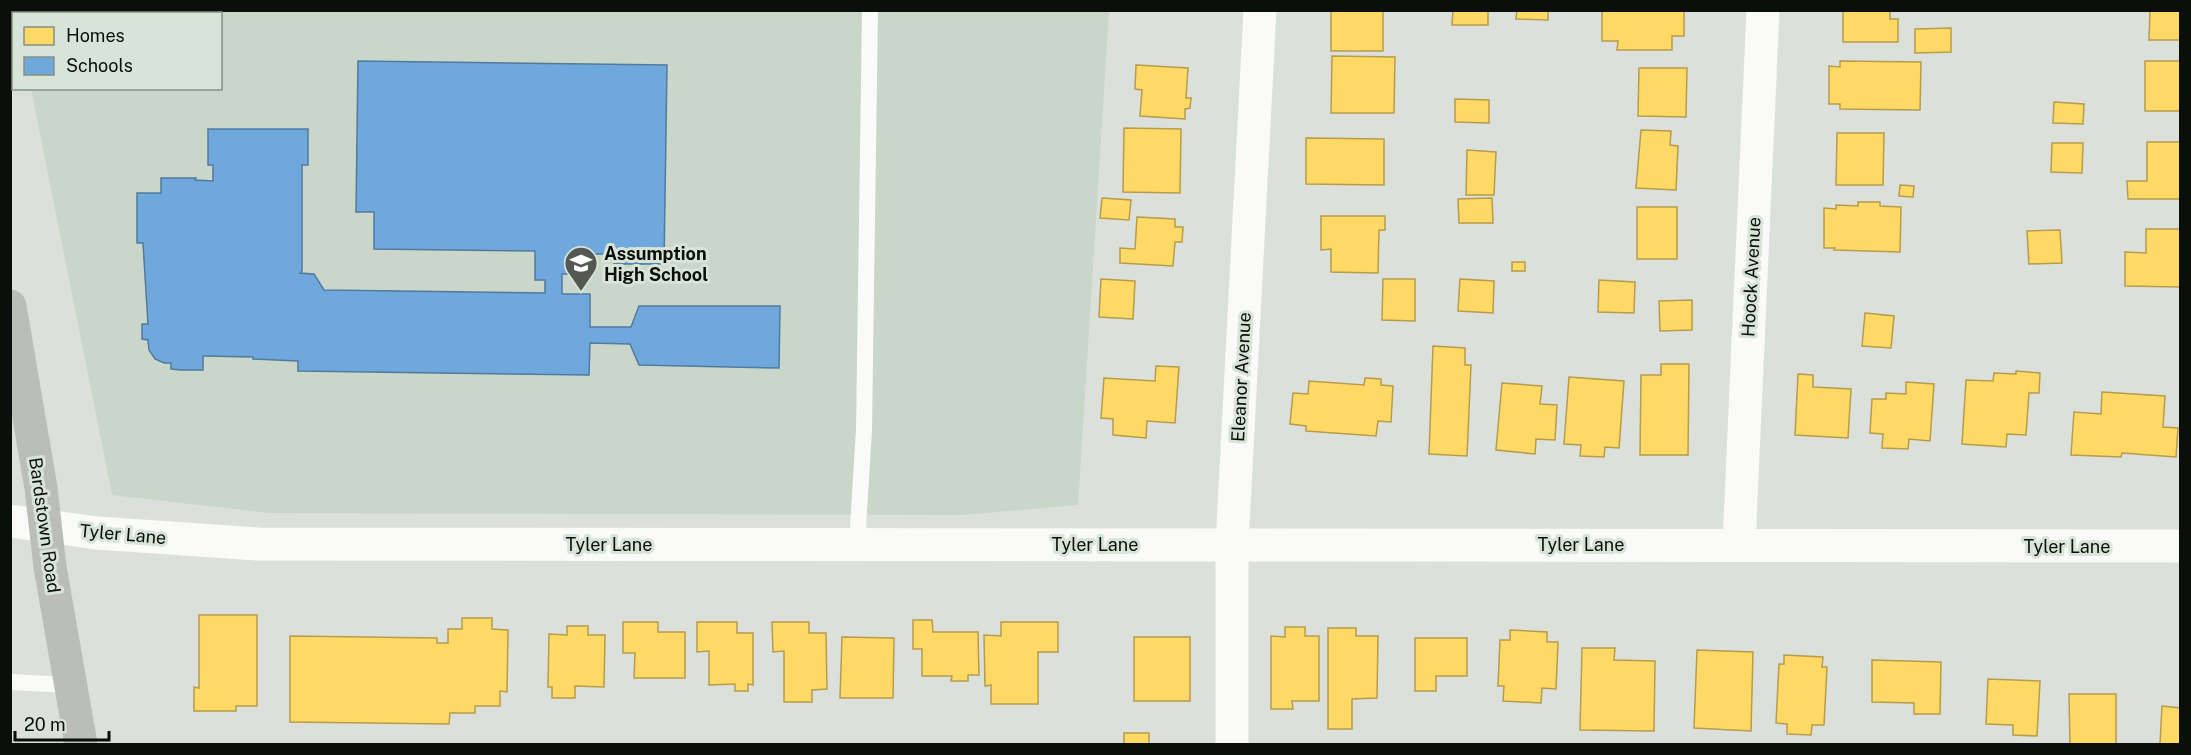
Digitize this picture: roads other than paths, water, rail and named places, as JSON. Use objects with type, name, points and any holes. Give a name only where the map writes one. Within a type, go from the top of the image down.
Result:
[{"type":"main road","name":"Bardstown Road","points":[[10,306],[41,488],[50,567],[81,744]]},
{"type":"street","name":"Eleanor Avenue","points":[[1232,744],[1232,545],[1260,10]]},
{"type":"street","name":"Hoock Avenue","points":[[1739,544],[1763,10]]},
{"type":"street","name":"Tyler Lane","points":[[10,521],[97,533],[258,544],[2181,546]]},
{"type":"lane","points":[[857,544],[864,430],[870,10]]},
{"type":"lane","points":[[10,682],[70,685]]},
{"type":"place","name":"Assumption High School","points":[[581,292]]}]
